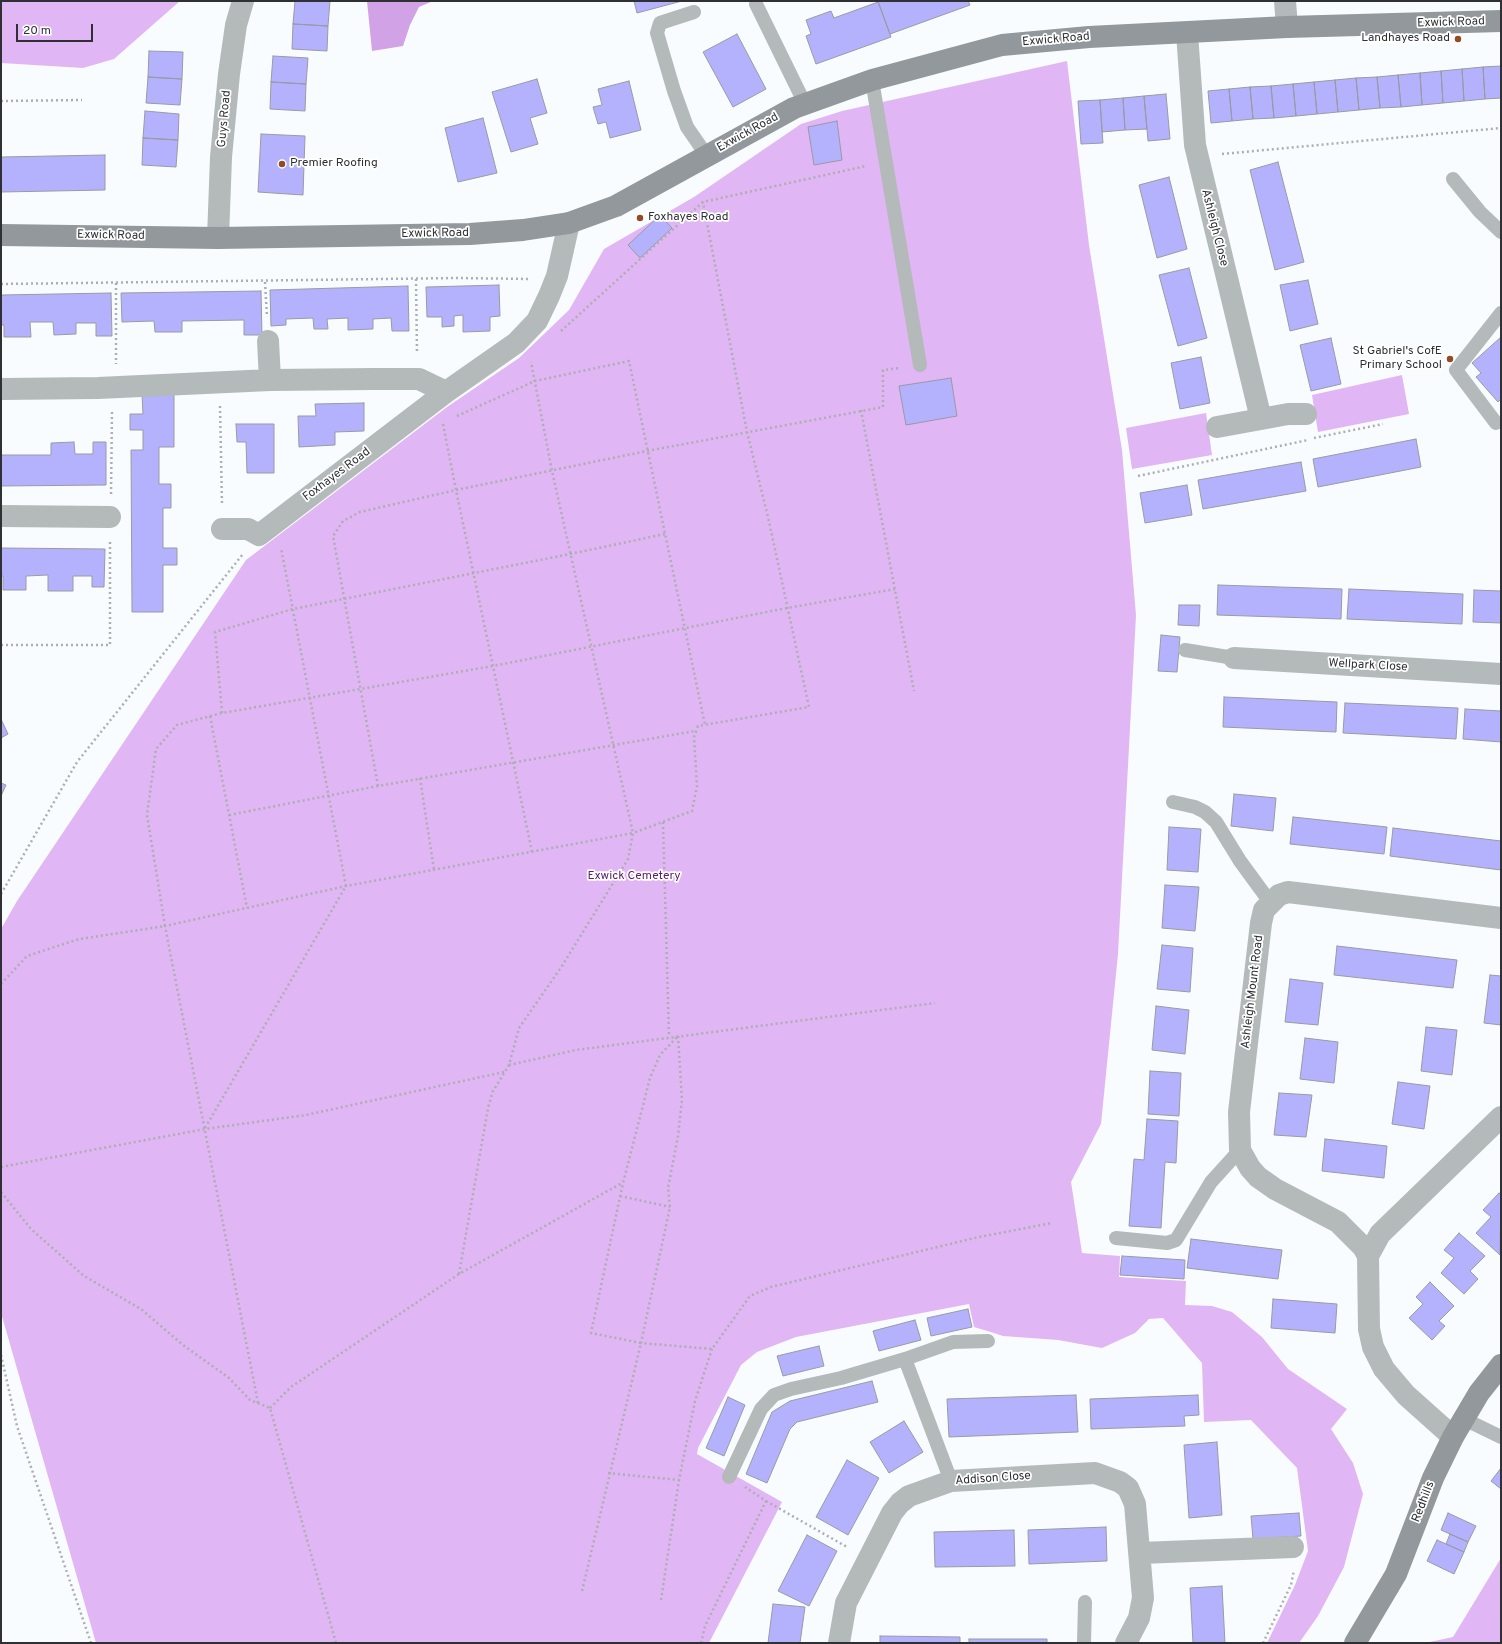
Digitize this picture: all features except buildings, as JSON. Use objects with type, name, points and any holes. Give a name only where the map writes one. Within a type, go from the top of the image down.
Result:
[{"type":"street","name":"Guys Road","points":[[218,238],[221,157],[229,74],[236,25],[243,1]]},
{"type":"street","points":[[1285,1],[1287,27]]},
{"type":"street","name":"Exwick Road","points":[[1,234],[218,238],[470,234],[524,230],[569,223],[616,206],[794,108],[872,80],[1002,45],[1089,37],[1287,27],[1501,21]]},
{"type":"street","name":"Ashleigh Close","points":[[1187,33],[1197,156],[1261,419]]},
{"type":"street","name":"Foxhayes Road","points":[[259,535],[276,520],[446,392],[516,343],[538,321],[557,276],[569,223]]},
{"type":"street","points":[[268,341],[270,380]]},
{"type":"street","points":[[1,389],[98,388],[112,386],[270,380],[419,379],[446,392]]},
{"type":"street","points":[[1216,427],[1288,414],[1306,414]]},
{"type":"street","points":[[1,516],[110,517]]},
{"type":"street","points":[[222,529],[248,529],[259,535]]},
{"type":"street","name":"Wellpark Close","points":[[1234,658],[1501,674]]},
{"type":"street","points":[[1270,902],[1279,895],[1288,892],[1501,918]]},
{"type":"street","name":"Ashleigh Mount Road","points":[[1270,902],[1264,910],[1257,949],[1239,1112],[1240,1150],[1250,1168],[1258,1177],[1275,1189],[1338,1222],[1358,1239],[1368,1256]]},
{"type":"street","name":"Ashleigh Mount Road","points":[[1458,1428],[1406,1395],[1384,1369],[1373,1347],[1369,1329],[1368,1256],[1380,1234],[1501,1118]]},
{"type":"street","name":"Redhills","points":[[1355,1643],[1396,1574],[1433,1478],[1458,1428],[1479,1393],[1501,1365]]},
{"type":"street","name":"Addison Close","points":[[839,1643],[846,1603],[892,1513],[900,1503],[909,1496],[951,1481],[1095,1473],[1105,1475],[1120,1482],[1128,1488],[1135,1504],[1141,1553],[1143,1598],[1138,1618],[1126,1643]]},
{"type":"street","points":[[1141,1553],[1293,1547]]},
{"type":"lane","points":[[756,4],[805,104]]},
{"type":"lane","points":[[694,12],[660,23],[657,33],[674,91],[687,127],[707,156]]},
{"type":"lane","points":[[872,80],[920,365]]},
{"type":"lane","points":[[1453,179],[1480,212],[1501,232]]},
{"type":"lane","points":[[1496,423],[1456,370],[1501,313]]},
{"type":"lane","points":[[1185,650],[1234,658]]},
{"type":"lane","points":[[1172,802],[1195,807],[1205,812],[1216,822],[1240,861],[1270,902]]},
{"type":"lane","points":[[1116,1238],[1167,1244],[1176,1240],[1211,1182],[1240,1150]]},
{"type":"lane","points":[[729,1477],[761,1409],[774,1395],[791,1389],[841,1378],[905,1359],[953,1342],[988,1340]]},
{"type":"lane","points":[[905,1359],[951,1481]]},
{"type":"lane","points":[[1458,1428],[1501,1437]]},
{"type":"lane","points":[[1084,1643],[1085,1602]]},
{"type":"path","points":[[1,101],[82,100]]},
{"type":"path","points":[[1197,156],[1501,128]]},
{"type":"path","points":[[559,333],[703,202],[886,162]]},
{"type":"path","points":[[1,984],[27,956],[79,939],[165,926],[346,886],[633,833],[692,811],[697,786],[694,737],[698,726],[809,707],[747,432],[703,202]]},
{"type":"path","points":[[416,279],[417,358]]},
{"type":"path","points":[[1,284],[532,279]]},
{"type":"path","points":[[265,282],[268,341]]},
{"type":"path","points":[[1,645],[110,645],[112,386],[116,366],[116,283]]},
{"type":"path","points":[[459,1274],[488,1108],[493,1091],[509,1065],[519,1028],[562,966],[628,860],[633,833],[612,746],[570,554],[530,359]]},
{"type":"path","points":[[532,852],[514,762],[472,573],[443,423],[535,381],[629,361],[704,725]]},
{"type":"path","points":[[378,786],[343,599],[333,536],[342,521],[360,512],[456,490],[647,451],[883,406],[883,370],[920,365]]},
{"type":"path","points":[[220,383],[222,529]]},
{"type":"path","points":[[861,410],[914,691]]},
{"type":"path","points":[[1138,476],[1383,424]]},
{"type":"path","points":[[205,1129],[346,886],[276,520]]},
{"type":"path","points":[[222,714],[215,632],[293,609],[664,534]]},
{"type":"path","points":[[1,894],[77,762],[259,535]]},
{"type":"path","points":[[258,1403],[165,926],[147,815],[156,749],[177,725],[210,716],[360,688],[493,666],[787,608],[895,589]]},
{"type":"path","points":[[210,716],[247,908]]},
{"type":"path","points":[[229,815],[420,778],[696,731]]},
{"type":"path","points":[[420,778],[434,870]]},
{"type":"path","points":[[663,822],[669,1037]]},
{"type":"path","points":[[509,1065],[576,1050],[935,1003]]},
{"type":"path","points":[[678,1036],[660,1055],[650,1078],[623,1182],[591,1333],[641,1343],[712,1349]]},
{"type":"path","points":[[582,1591],[608,1473],[641,1343],[670,1208],[668,1188],[678,1136],[682,1100],[678,1036]]},
{"type":"path","points":[[1,1167],[205,1129],[306,1115],[505,1072]]},
{"type":"path","points":[[270,1408],[291,1387],[459,1274],[623,1182]]},
{"type":"path","points":[[1,1192],[30,1229],[84,1276],[141,1309],[183,1345],[229,1378],[250,1400],[270,1408]]},
{"type":"path","points":[[620,1196],[670,1208]]},
{"type":"path","points":[[662,1600],[680,1480],[696,1402],[712,1349],[750,1296],[771,1287],[980,1237],[1052,1223]]},
{"type":"path","points":[[1,1355],[17,1426],[91,1643]]},
{"type":"path","points":[[270,1408],[336,1643]]},
{"type":"path","points":[[608,1473],[680,1480]]},
{"type":"path","points":[[729,1477],[766,1501],[844,1545]]},
{"type":"path","points":[[701,1643],[705,1626],[766,1501]]},
{"type":"path","points":[[1263,1643],[1292,1585],[1295,1564],[1293,1547]]},
{"type":"green space","points":[[1,1],[180,1],[114,59],[83,68],[1,63]]},
{"type":"green space","name":"Exwick Cemetery","points":[[1067,61],[1089,245],[1122,450],[1136,615],[1118,954],[1101,1124],[1071,1182],[1082,1253],[1120,1256],[1119,1277],[1186,1281],[1185,1305],[1212,1306],[1232,1312],[1262,1337],[1288,1369],[1347,1409],[1331,1429],[1353,1463],[1363,1494],[1344,1567],[1318,1616],[1299,1643],[1267,1643],[1295,1585],[1308,1551],[1297,1468],[1251,1420],[1204,1422],[1202,1363],[1163,1318],[1149,1319],[1135,1333],[1102,1348],[1058,1340],[1003,1336],[974,1327],[969,1304],[796,1337],[757,1352],[741,1365],[698,1448],[697,1454],[782,1502],[709,1643],[96,1643],[1,1313],[1,929],[17,901],[246,560],[447,407],[519,358],[569,310],[604,249],[694,197],[801,124],[842,111]]},
{"type":"green space","points":[[1402,375],[1409,414],[1318,432],[1312,395]]},
{"type":"green space","points":[[1206,413],[1212,455],[1132,469],[1126,428]]},
{"type":"green space","points":[[1501,1558],[1501,1643],[1425,1643],[1453,1637]]},
{"type":"shaded area","points":[[367,1],[433,1],[419,7],[410,25],[403,46],[372,51]]},
{"type":"place","name":"Landhayes Road","points":[[1458,39]]},
{"type":"place","name":"Premier Roofing","points":[[282,164]]},
{"type":"place","name":"Foxhayes Road","points":[[640,218]]},
{"type":"place","name":"St Gabriel's CofE Primary School","points":[[1450,359]]}]
